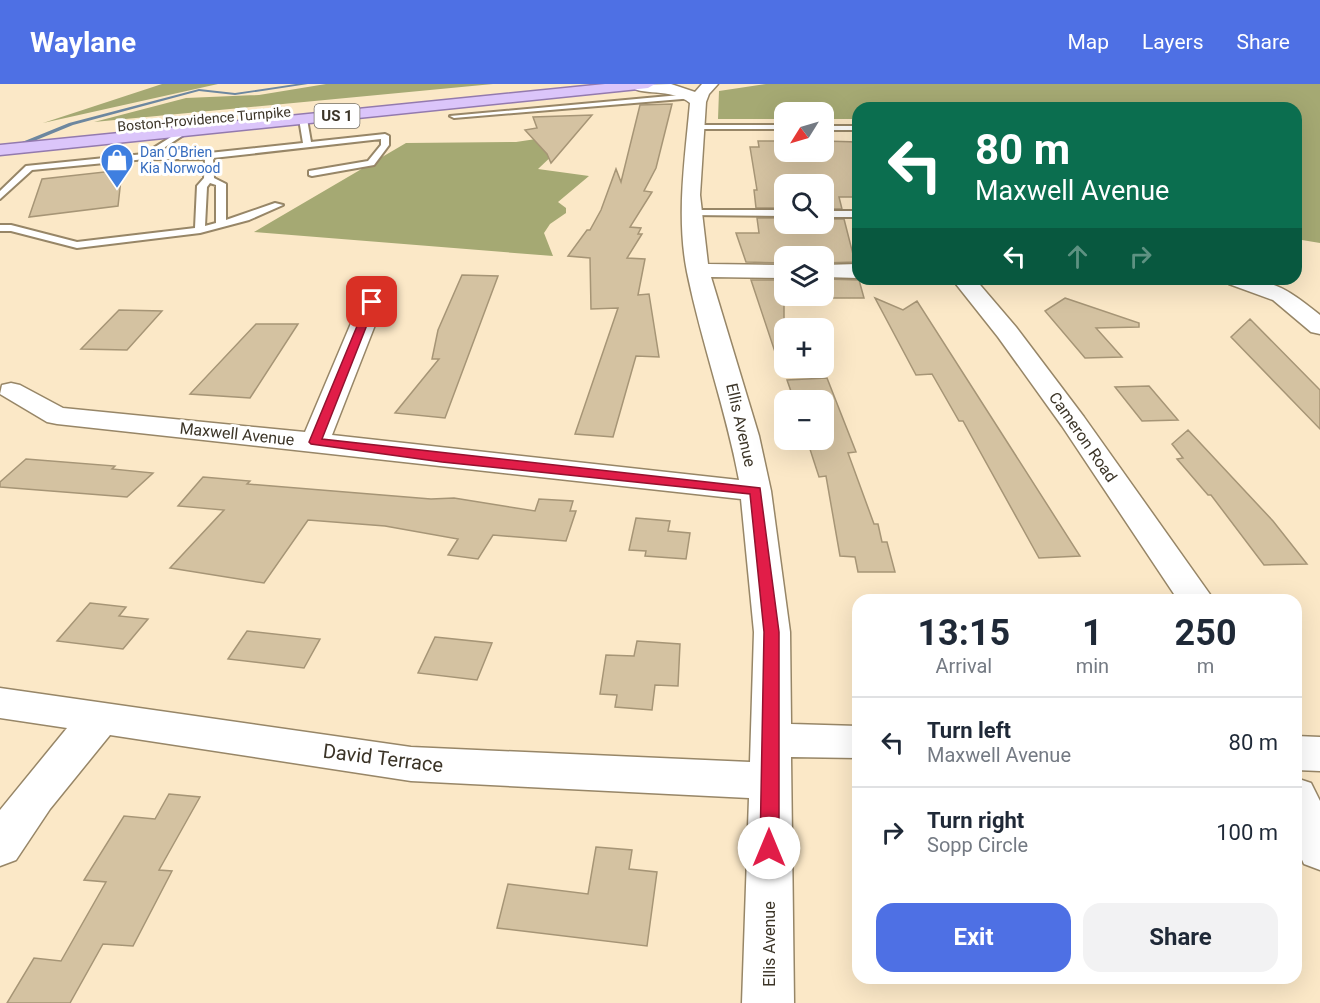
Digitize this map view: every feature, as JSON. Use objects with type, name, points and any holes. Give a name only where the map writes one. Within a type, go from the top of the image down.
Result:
[{"type":"main road","name":"Boston-Providence Turnpike","points":[[0,150],[28,141],[84,129],[586,84]]},
{"type":"main road","name":"Boston-Providence Turnpike","points":[[0,137],[28,141],[123,141],[182,132],[303,120],[498,106],[642,85]]},
{"type":"street","points":[[642,85],[678,89],[699,102]]},
{"type":"street","name":"Ellis Avenue","points":[[699,102],[691,195],[698,270],[745,436],[756,491],[772,632],[768,1003]]},
{"type":"street","points":[[698,270],[774,271]]},
{"type":"street","points":[[834,271],[852,271]]},
{"type":"street","name":"Cameron Road","points":[[968,285],[1007,332],[1074,423],[1192,594]]},
{"type":"street","points":[[1254,285],[1281,295],[1320,327]]},
{"type":"street","points":[[315,442],[372,302]]},
{"type":"street","name":"Maxwell Avenue","points":[[11,391],[57,416],[756,491]]},
{"type":"street","name":"David Terrace","points":[[0,703],[411,764],[770,781]]},
{"type":"street","points":[[0,846],[36,796],[101,717]]},
{"type":"street","points":[[770,740],[852,742]]},
{"type":"street","points":[[1302,753],[1320,754]]},
{"type":"street","points":[[1302,810],[1320,850]]},
{"type":"lane","points":[[454,116],[498,106],[699,102],[774,124]]},
{"type":"lane","points":[[303,120],[307,144]]},
{"type":"lane","points":[[834,128],[852,128]]},
{"type":"lane","points":[[146,156],[182,132]]},
{"type":"lane","points":[[0,196],[29,168],[146,156],[209,156],[385,136],[385,145],[371,163],[312,173]]},
{"type":"lane","points":[[137,150],[146,156]]},
{"type":"lane","points":[[200,231],[202,186],[209,179],[209,156]]},
{"type":"lane","points":[[209,179],[221,184],[221,225]]},
{"type":"lane","points":[[0,228],[11,228],[76,245],[200,231],[278,206]]},
{"type":"lane","points":[[692,213],[774,213]]},
{"type":"lane","points":[[834,214],[852,214]]},
{"type":"green space","points":[[162,84],[218,84],[43,123]]},
{"type":"green space","points":[[326,84],[493,84],[94,122],[186,98],[259,95]]},
{"type":"green space","points":[[766,84],[1320,84],[1320,243],[1302,240],[1302,102],[852,102],[852,119],[834,119],[834,102],[774,102],[774,119],[718,119],[719,91]]},
{"type":"green space","points":[[576,133],[538,169],[589,176],[558,202],[566,208],[566,213],[550,224],[544,233],[553,256],[254,232],[406,143],[516,142]]},
{"type":"building","points":[[672,104],[656,168],[644,191],[652,192],[630,227],[641,228],[638,234],[642,234],[627,258],[645,259],[638,295],[649,294],[659,357],[636,356],[613,437],[575,434],[618,308],[591,309],[590,258],[568,256],[587,230],[590,230],[601,210],[616,169],[621,182],[640,105]]},
{"type":"building","points":[[592,115],[551,163],[547,154],[525,130],[537,128],[533,117]]},
{"type":"building","points":[[758,141],[774,141],[774,162],[834,162],[834,141],[852,142],[852,197],[839,197],[842,209],[834,209],[834,174],[774,174],[774,208],[756,208],[754,190],[757,190],[750,147],[759,147]]},
{"type":"building","name":"Dan O'Brien Kia Norwood","points":[[122,170],[118,206],[29,217],[42,179]]},
{"type":"building","points":[[757,218],[774,218],[774,234],[834,234],[834,219],[844,219],[852,250],[852,262],[834,263],[834,246],[774,246],[774,263],[746,262],[736,233],[759,233]]},
{"type":"building","points":[[462,275],[498,276],[445,418],[395,413],[439,359],[432,359],[438,330]]},
{"type":"building","points":[[834,279],[852,280],[852,285],[860,285],[864,298],[834,298]]},
{"type":"building","points":[[751,280],[774,280],[774,306],[784,306],[784,318],[774,318],[774,349]]},
{"type":"building","points":[[875,298],[903,310],[917,301],[1080,556],[1039,558],[963,421],[959,421],[932,374],[916,375]]},
{"type":"building","points":[[1065,298],[1139,323],[1139,327],[1096,328],[1122,357],[1085,358],[1045,311]]},
{"type":"building","points":[[119,310],[162,311],[127,350],[81,349]]},
{"type":"building","points":[[1250,319],[1320,390],[1320,429],[1231,337]]},
{"type":"building","points":[[256,324],[298,324],[250,398],[190,394]]},
{"type":"building","points":[[827,378],[832,390],[790,390],[787,380]]},
{"type":"building","points":[[1149,386],[1178,420],[1142,421],[1115,387]]},
{"type":"building","points":[[834,396],[856,452],[848,453],[874,524],[878,524],[882,542],[887,542],[895,572],[858,572],[855,557],[840,556],[826,476],[819,477],[810,450],[834,450]]},
{"type":"building","points":[[1188,430],[1273,521],[1307,564],[1264,565],[1211,495],[1208,495],[1177,459],[1183,458],[1172,444]]},
{"type":"building","points":[[26,459],[115,466],[112,469],[153,473],[127,497],[0,487],[0,482]]},
{"type":"building","points":[[203,477],[250,481],[247,484],[431,499],[454,498],[535,511],[539,499],[573,501],[570,511],[576,511],[566,541],[493,535],[478,559],[448,555],[458,539],[385,526],[308,520],[264,583],[170,568],[224,510],[178,506]]},
{"type":"building","points":[[636,518],[670,521],[668,531],[690,533],[686,559],[645,556],[646,551],[629,550]]},
{"type":"building","points":[[90,603],[126,607],[119,616],[148,619],[123,649],[57,641]]},
{"type":"building","points":[[247,631],[320,639],[304,668],[228,659]]},
{"type":"building","points":[[435,637],[492,643],[477,680],[418,673]]},
{"type":"building","points":[[637,641],[680,644],[678,686],[655,685],[652,710],[615,707],[617,695],[600,694],[606,655],[634,656]]},
{"type":"building","points":[[169,794],[200,797],[159,870],[172,871],[133,946],[103,944],[70,1003],[7,1003],[34,958],[61,961],[106,882],[84,880],[124,816],[155,819]]},
{"type":"building","points":[[596,847],[632,850],[629,869],[657,872],[647,946],[497,928],[508,884],[588,894]]},
{"type":"waterway","points":[[0,153],[71,124],[199,90],[235,94],[306,84]]},
{"type":"place","name":"Dan O'Brien Kia Norwood","points":[[117,189]]},
{"type":"route","points":[[372,302],[315,442],[442,458],[756,491],[772,632],[769,848]]}]
